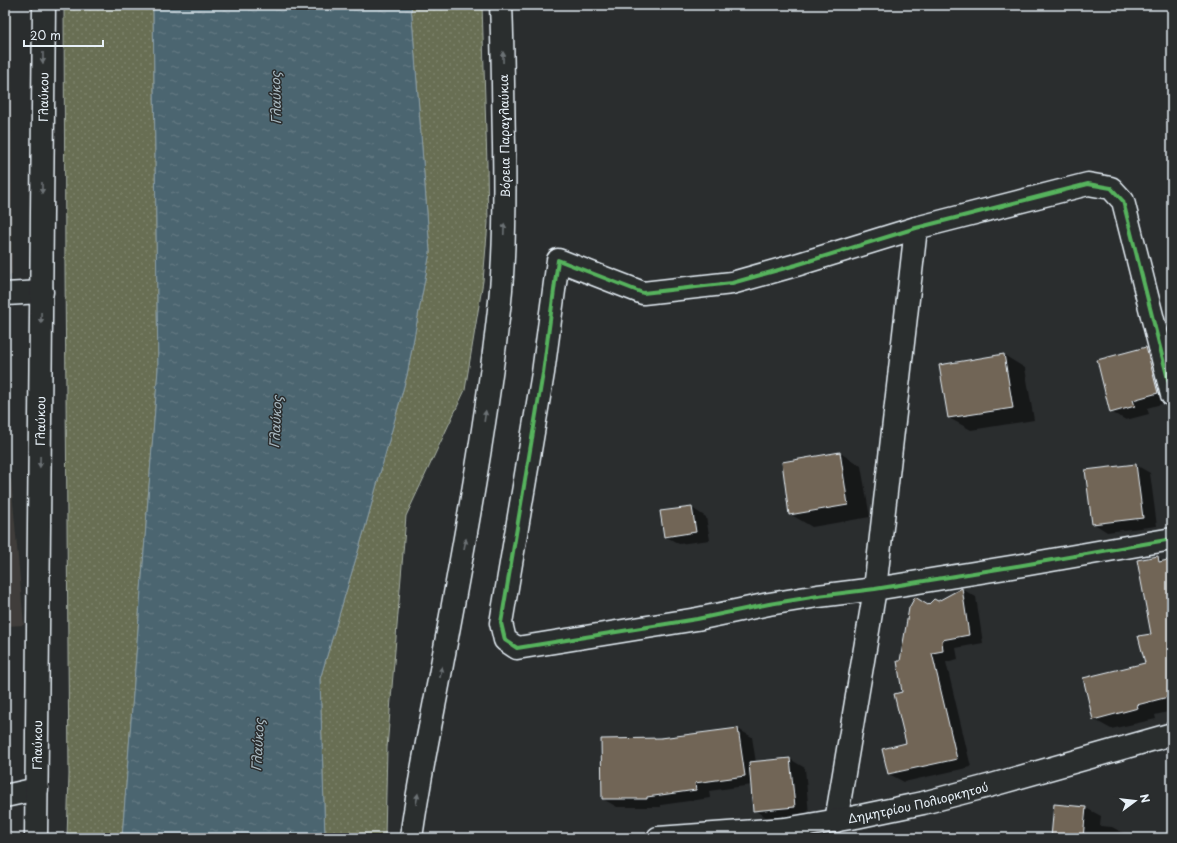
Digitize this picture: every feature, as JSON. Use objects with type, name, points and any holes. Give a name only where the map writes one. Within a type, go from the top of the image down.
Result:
[{"type":"street","name":"Γλαύκου","points":[[36,838],[44,5]]},
{"type":"street","name":"Βόρεια Παραγλαύκια","points":[[411,838],[425,750],[466,537],[478,466],[500,300],[503,268],[505,202],[501,5]]},
{"type":"street","points":[[1172,396],[1123,201],[1111,188],[1088,184],[916,228],[732,283],[643,293],[558,260],[543,373],[500,622],[505,640],[516,648],[697,619],[769,604],[876,589],[1024,565],[1172,538]]},
{"type":"street","points":[[836,821],[876,589],[916,228]]},
{"type":"street","points":[[5,294],[42,292]]},
{"type":"street","name":"Δημητρίου Πολιορκητού","points":[[658,838],[785,829],[836,821],[923,803],[1172,734]]},
{"type":"street","points":[[5,796],[37,789]]},
{"type":"shaded area","points":[[5,5],[11,5],[12,275],[5,276]]},
{"type":"shaded area","points":[[11,479],[24,625],[5,626],[5,480]]},
{"type":"green space","points":[[64,5],[153,5],[158,369],[122,838],[67,838],[69,775]]},
{"type":"green space","points":[[411,5],[482,5],[488,223],[483,281],[465,390],[406,516],[387,748],[385,838],[325,838],[320,679],[365,528],[407,375],[430,252]]},
{"type":"water","name":"Γλαύκος","points":[[153,5],[411,5],[430,252],[407,375],[365,528],[320,679],[325,838],[122,838],[158,369]]},
{"type":"building","points":[[1146,347],[1158,393],[1133,400],[1135,406],[1110,413],[1097,360]]},
{"type":"building","points":[[1004,354],[1013,408],[948,418],[939,365]]},
{"type":"building","points":[[840,452],[848,505],[789,515],[782,462]]},
{"type":"building","points":[[1136,464],[1143,518],[1092,524],[1085,470]]},
{"type":"building","points":[[692,507],[696,532],[664,537],[660,511]]},
{"type":"building","points":[[1158,556],[1159,562],[1172,559],[1172,696],[1137,705],[1138,708],[1093,720],[1083,678],[1145,663],[1138,636],[1151,634],[1137,560]]},
{"type":"building","points":[[962,588],[969,635],[942,640],[943,651],[932,653],[957,759],[888,774],[882,749],[906,743],[894,694],[902,692],[897,661],[900,661],[909,608],[915,597],[928,605],[934,599],[938,601]]},
{"type":"building","points":[[738,728],[745,776],[695,783],[696,790],[647,797],[647,799],[602,799],[601,739],[661,738]]},
{"type":"building","points":[[790,758],[795,807],[753,811],[749,762]]},
{"type":"building","points":[[1054,804],[1086,807],[1083,838],[1051,838]]},
{"type":"cycle path","points":[[1172,395],[1123,201],[1111,188],[1088,184],[916,228],[732,283],[643,293],[558,260],[543,373],[501,623],[505,640],[517,648],[697,619],[769,604],[875,589],[1172,539]]}]
